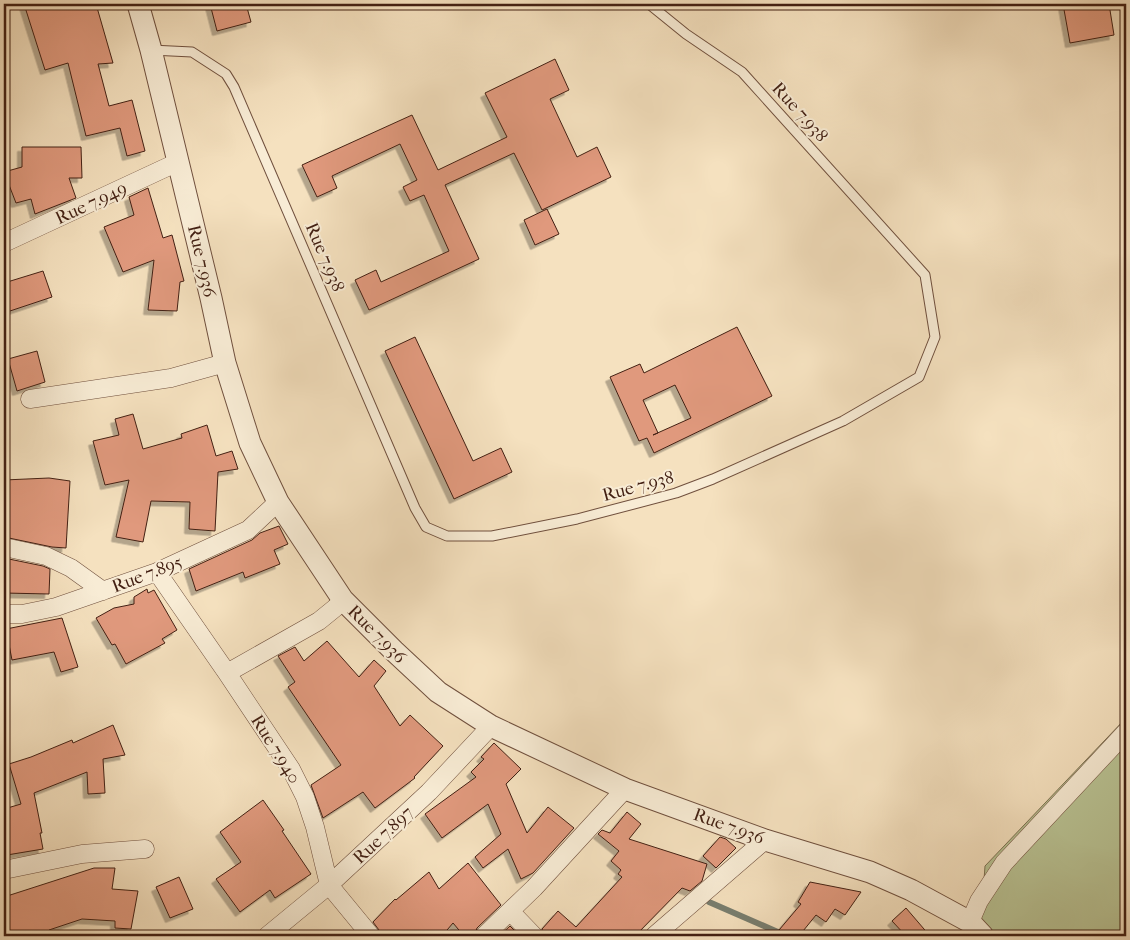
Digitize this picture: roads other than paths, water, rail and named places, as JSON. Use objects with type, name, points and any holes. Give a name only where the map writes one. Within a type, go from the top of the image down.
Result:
[{"type":"street","name":"Rue 7.936","points":[[138,4],[178,162],[224,363],[250,443],[278,502],[343,600],[438,692],[490,726],[625,789],[765,840],[870,872],[910,890],[976,929]]},
{"type":"street","name":"Rue 7.949","points":[[4,243],[178,162]]},
{"type":"street","points":[[30,399],[171,378],[224,363]]},
{"type":"street","name":"Rue 7.895","points":[[4,614],[22,614],[56,607],[157,572],[248,530],[278,502]]},
{"type":"street","points":[[4,547],[46,556],[71,568],[103,591]]},
{"type":"street","name":"Rue 7.940","points":[[157,572],[291,769],[305,797],[315,827],[329,885],[371,936]]},
{"type":"street","points":[[227,673],[319,621],[343,600]]},
{"type":"street","name":"Rue 7.897","points":[[267,936],[329,885],[429,792],[490,726]]},
{"type":"street","points":[[976,929],[979,901],[1004,863],[1126,732]]},
{"type":"street","points":[[484,936],[534,888],[625,789]]},
{"type":"street","points":[[654,936],[765,840]]},
{"type":"street","points":[[4,870],[82,854],[145,849]]},
{"type":"street","points":[[510,911],[534,936]]},
{"type":"lane","name":"Rue 7.938","points":[[151,50],[192,52],[226,74],[234,87],[415,508],[426,527],[447,536],[492,536],[577,520],[676,493],[713,479],[834,425],[919,377],[935,337],[925,275],[742,72],[686,34],[649,4]]},
{"type":"waterway","points":[[709,902],[780,933]]}]
